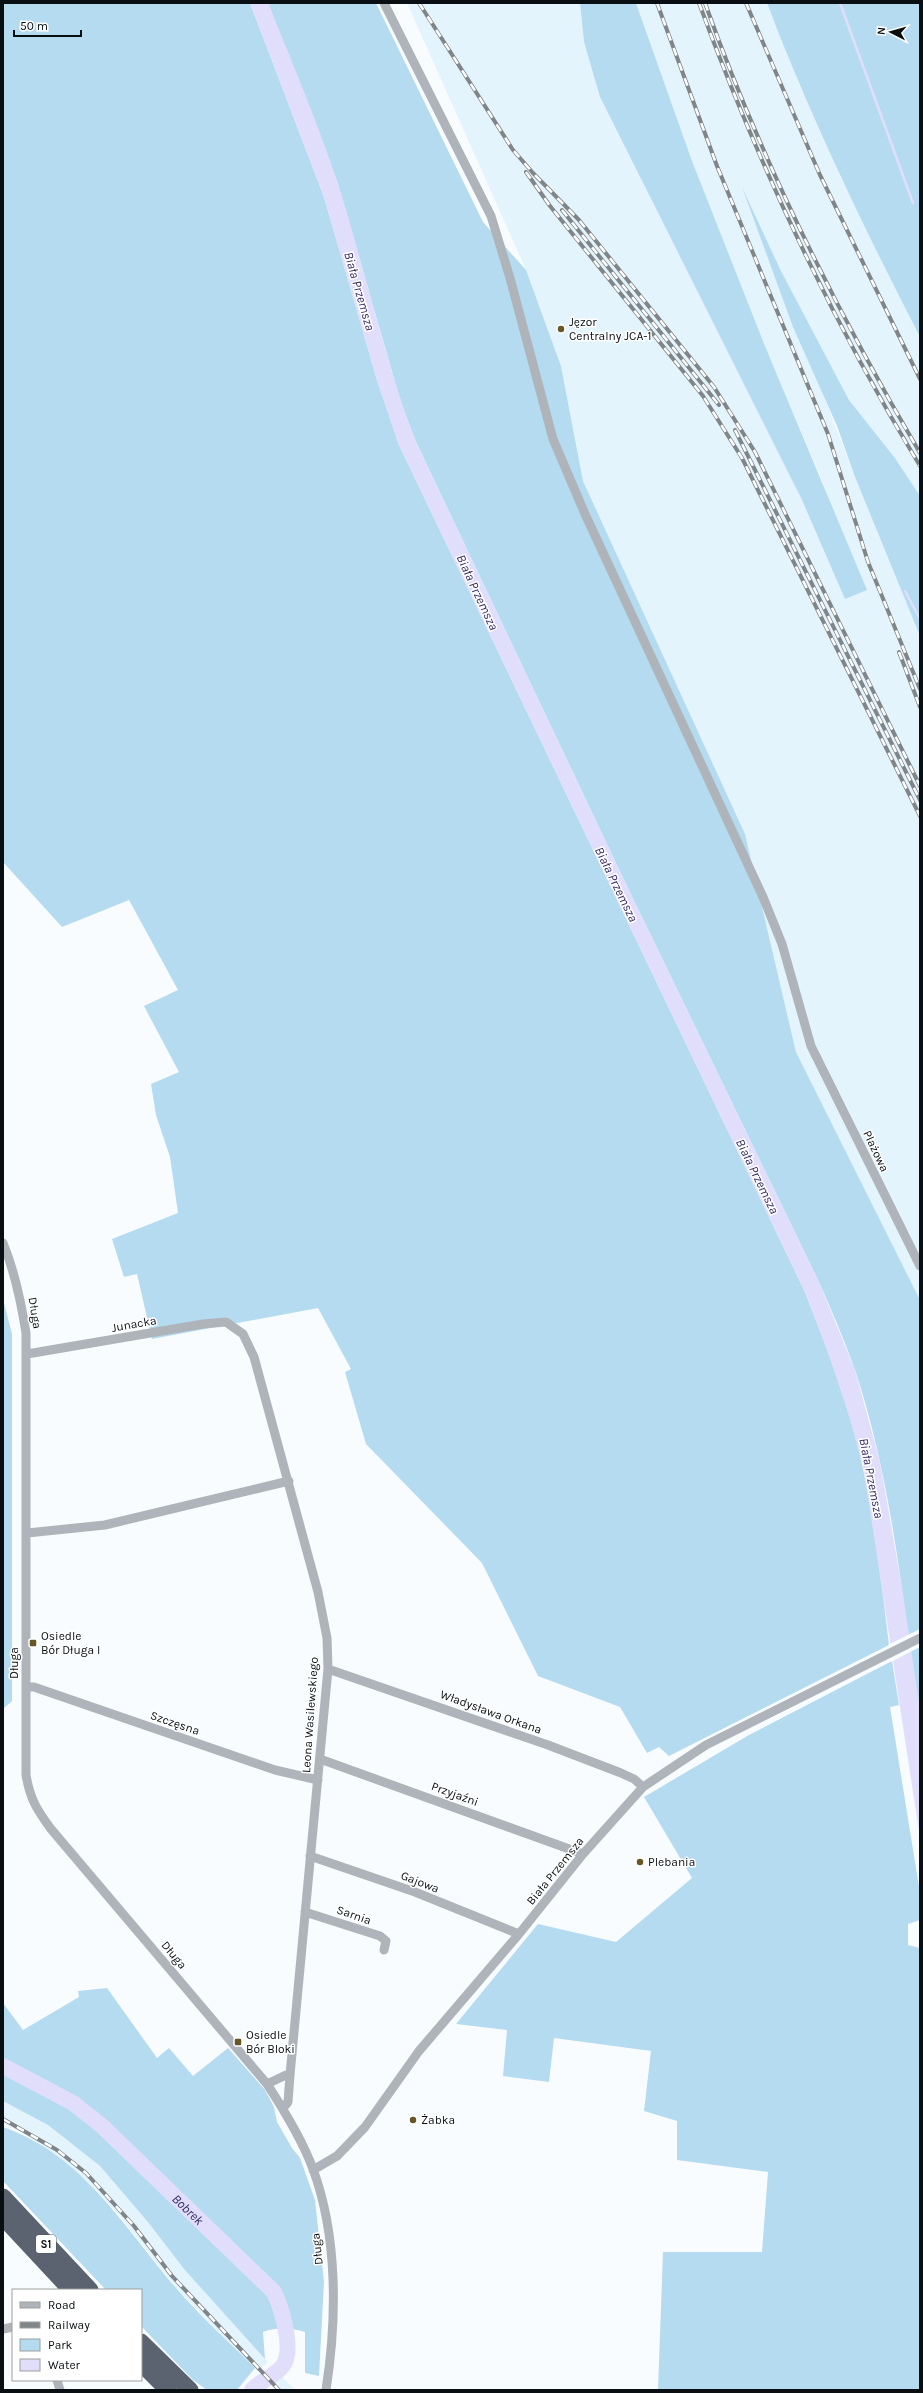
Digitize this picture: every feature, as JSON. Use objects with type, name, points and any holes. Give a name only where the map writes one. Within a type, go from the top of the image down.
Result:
[{"type":"highway","name":"S1","points":[[3,2197],[89,2289]]},
{"type":"highway","name":"S1","points":[[3,2217],[70,2289]]},
{"type":"highway","points":[[142,2343],[190,2390]]},
{"type":"highway","points":[[142,2364],[168,2390]]},
{"type":"street","name":"Plażowa","points":[[384,3],[491,216],[510,278],[553,439],[585,514],[763,897],[782,944],[811,1046],[920,1266]]},
{"type":"street","name":"Długa","points":[[3,1243],[12,1263],[20,1296],[26,1333],[26,1775],[34,1806],[51,1829],[267,2084],[283,2108],[313,2170],[326,2218],[333,2289],[327,2388]]},
{"type":"street","name":"Junacka","points":[[27,1354],[202,1324],[226,1322],[243,1334]]},
{"type":"street","name":"Leona Wasilewskiego","points":[[243,1334],[254,1357],[289,1481],[324,1616],[327,1638],[328,1669],[288,2102],[283,2108]]},
{"type":"street","points":[[26,1533],[105,1525],[289,1481]]},
{"type":"street","name":"Biała Przemsza","points":[[313,2170],[337,2156],[365,2127],[419,2051],[519,1934],[583,1854],[643,1787],[706,1745],[920,1638]]},
{"type":"street","name":"Władysława Orkana","points":[[328,1669],[548,1745],[621,1773],[634,1779],[643,1787]]},
{"type":"street","name":"Szczęsna","points":[[26,1687],[34,1687],[275,1770],[318,1780]]},
{"type":"street","name":"Przyjaźni","points":[[320,1759],[583,1854]]},
{"type":"street","name":"Gajowa","points":[[310,1856],[408,1890],[519,1934]]},
{"type":"street","name":"Sarnia","points":[[305,1912],[380,1936],[386,1941],[384,1950]]},
{"type":"street","points":[[267,2084],[286,2075],[290,2075]]},
{"type":"shaded area","points":[[407,3],[580,3],[584,42],[600,97],[802,500],[826,490],[765,346],[692,161],[636,3],[767,3],[801,89],[839,174],[920,337],[920,496],[895,458],[849,400],[781,271],[745,193],[855,477],[920,636],[920,1300],[796,1052],[745,834],[583,481],[561,366],[526,270]]},
{"type":"shaded area","points":[[3,2100],[48,2125],[100,2166],[149,2222],[184,2269],[268,2362],[258,2372],[177,2289],[118,2214],[90,2184],[68,2165],[27,2135],[3,2123]]},
{"type":"shaded area","points":[[281,2375],[296,2390],[275,2390],[271,2385]]},
{"type":"green space","points":[[3,3],[250,3],[324,197],[377,380],[399,445],[805,1292],[831,1359],[843,1393],[860,1453],[875,1535],[889,1645],[669,1756],[659,1747],[647,1753],[620,1707],[538,1676],[482,1563],[366,1444],[345,1372],[351,1369],[318,1308],[152,1339],[137,1274],[124,1277],[112,1239],[178,1213],[170,1157],[156,1115],[151,1084],[179,1072],[144,1006],[178,990],[129,900],[62,927],[3,862]]},
{"type":"green space","points":[[268,3],[376,3],[483,222],[526,270],[561,366],[583,481],[745,834],[796,1052],[920,1300],[920,1629],[908,1635],[894,1535],[874,1434],[855,1370],[833,1313],[624,880],[416,442],[401,403],[337,181]]},
{"type":"green space","points":[[580,3],[636,3],[692,161],[765,346],[867,590],[845,599],[802,500],[600,97],[584,42]]},
{"type":"green space","points":[[767,3],[920,3],[920,337],[839,172],[801,88]]},
{"type":"green space","points":[[742,187],[781,271],[849,400],[895,458],[920,496],[920,636],[855,477],[837,426],[793,327]]},
{"type":"green space","points":[[3,1299],[12,1334],[12,1701],[3,1709]]},
{"type":"green space","points":[[920,1647],[920,1710],[910,1652]]},
{"type":"green space","points":[[892,1661],[899,1705],[890,1707],[920,1893],[920,1920],[908,1924],[908,1945],[920,1948],[920,2390],[658,2390],[663,2252],[762,2252],[768,2172],[677,2160],[677,2121],[644,2111],[651,2051],[554,2038],[549,2082],[503,2076],[507,2030],[456,2024],[538,1924],[616,1942],[692,1878],[644,1797],[749,1735]]},
{"type":"green space","points":[[107,1988],[157,2058],[169,2048],[193,2076],[228,2048],[265,2090],[274,2107],[277,2122],[292,2148],[300,2158],[315,2200],[324,2282],[319,2376],[305,2373],[305,2332],[274,2329],[263,2332],[265,2359],[184,2269],[148,2222],[100,2166],[48,2125],[3,2101],[3,2003],[23,2030],[79,1997],[78,1991]]},
{"type":"green space","points":[[3,2127],[31,2139],[56,2155],[79,2174],[120,2218],[185,2298],[255,2368],[237,2390],[207,2390],[193,2380],[142,2327],[142,2289],[105,2289],[3,2181]]},
{"type":"water","points":[[250,3],[268,3],[321,136],[347,213],[384,345],[404,410],[416,442],[624,880],[818,1280],[855,1370],[880,1462],[903,1594],[920,1710],[920,1838],[864,1471],[838,1380],[822,1336],[805,1292],[399,445],[377,380],[324,197]]},
{"type":"pier","points":[[910,1634],[912,1651],[891,1662],[888,1645]]},
{"type":"waterway","points":[[840,3],[913,203]]},
{"type":"waterway","points":[[905,591],[920,619]]},
{"type":"waterway","name":"Bobrek","points":[[3,2066],[73,2103],[102,2126],[274,2292],[286,2330],[286,2360],[279,2370],[252,2390]]},
{"type":"railway","points":[[419,3],[513,150],[533,173],[579,220],[714,387],[755,452],[920,786]]},
{"type":"railway","points":[[657,3],[717,166],[828,434],[868,562],[920,689]]},
{"type":"railway","points":[[699,3],[746,123],[798,240],[856,354],[887,411],[920,466]]},
{"type":"railway","points":[[705,3],[727,62],[775,177],[830,289],[920,453]]},
{"type":"railway","points":[[746,3],[820,175],[920,379]]},
{"type":"railway","points":[[526,172],[550,206],[703,396],[742,458],[920,816]]},
{"type":"railway","points":[[562,210],[719,405]]},
{"type":"railway","points":[[735,430],[920,800]]},
{"type":"railway","points":[[899,652],[920,707]]},
{"type":"railway","points":[[3,2119],[57,2150],[86,2173],[134,2226],[172,2276],[279,2390]]},
{"type":"place","name":"Jęzor Centralny JCA-1","points":[[561,329]]},
{"type":"place","name":"Osiedle Bór Długa I","points":[[33,1643]]},
{"type":"place","name":"Plebania","points":[[640,1862]]},
{"type":"place","name":"Osiedle Bór Bloki","points":[[238,2042]]},
{"type":"place","name":"Żabka","points":[[413,2120]]}]
